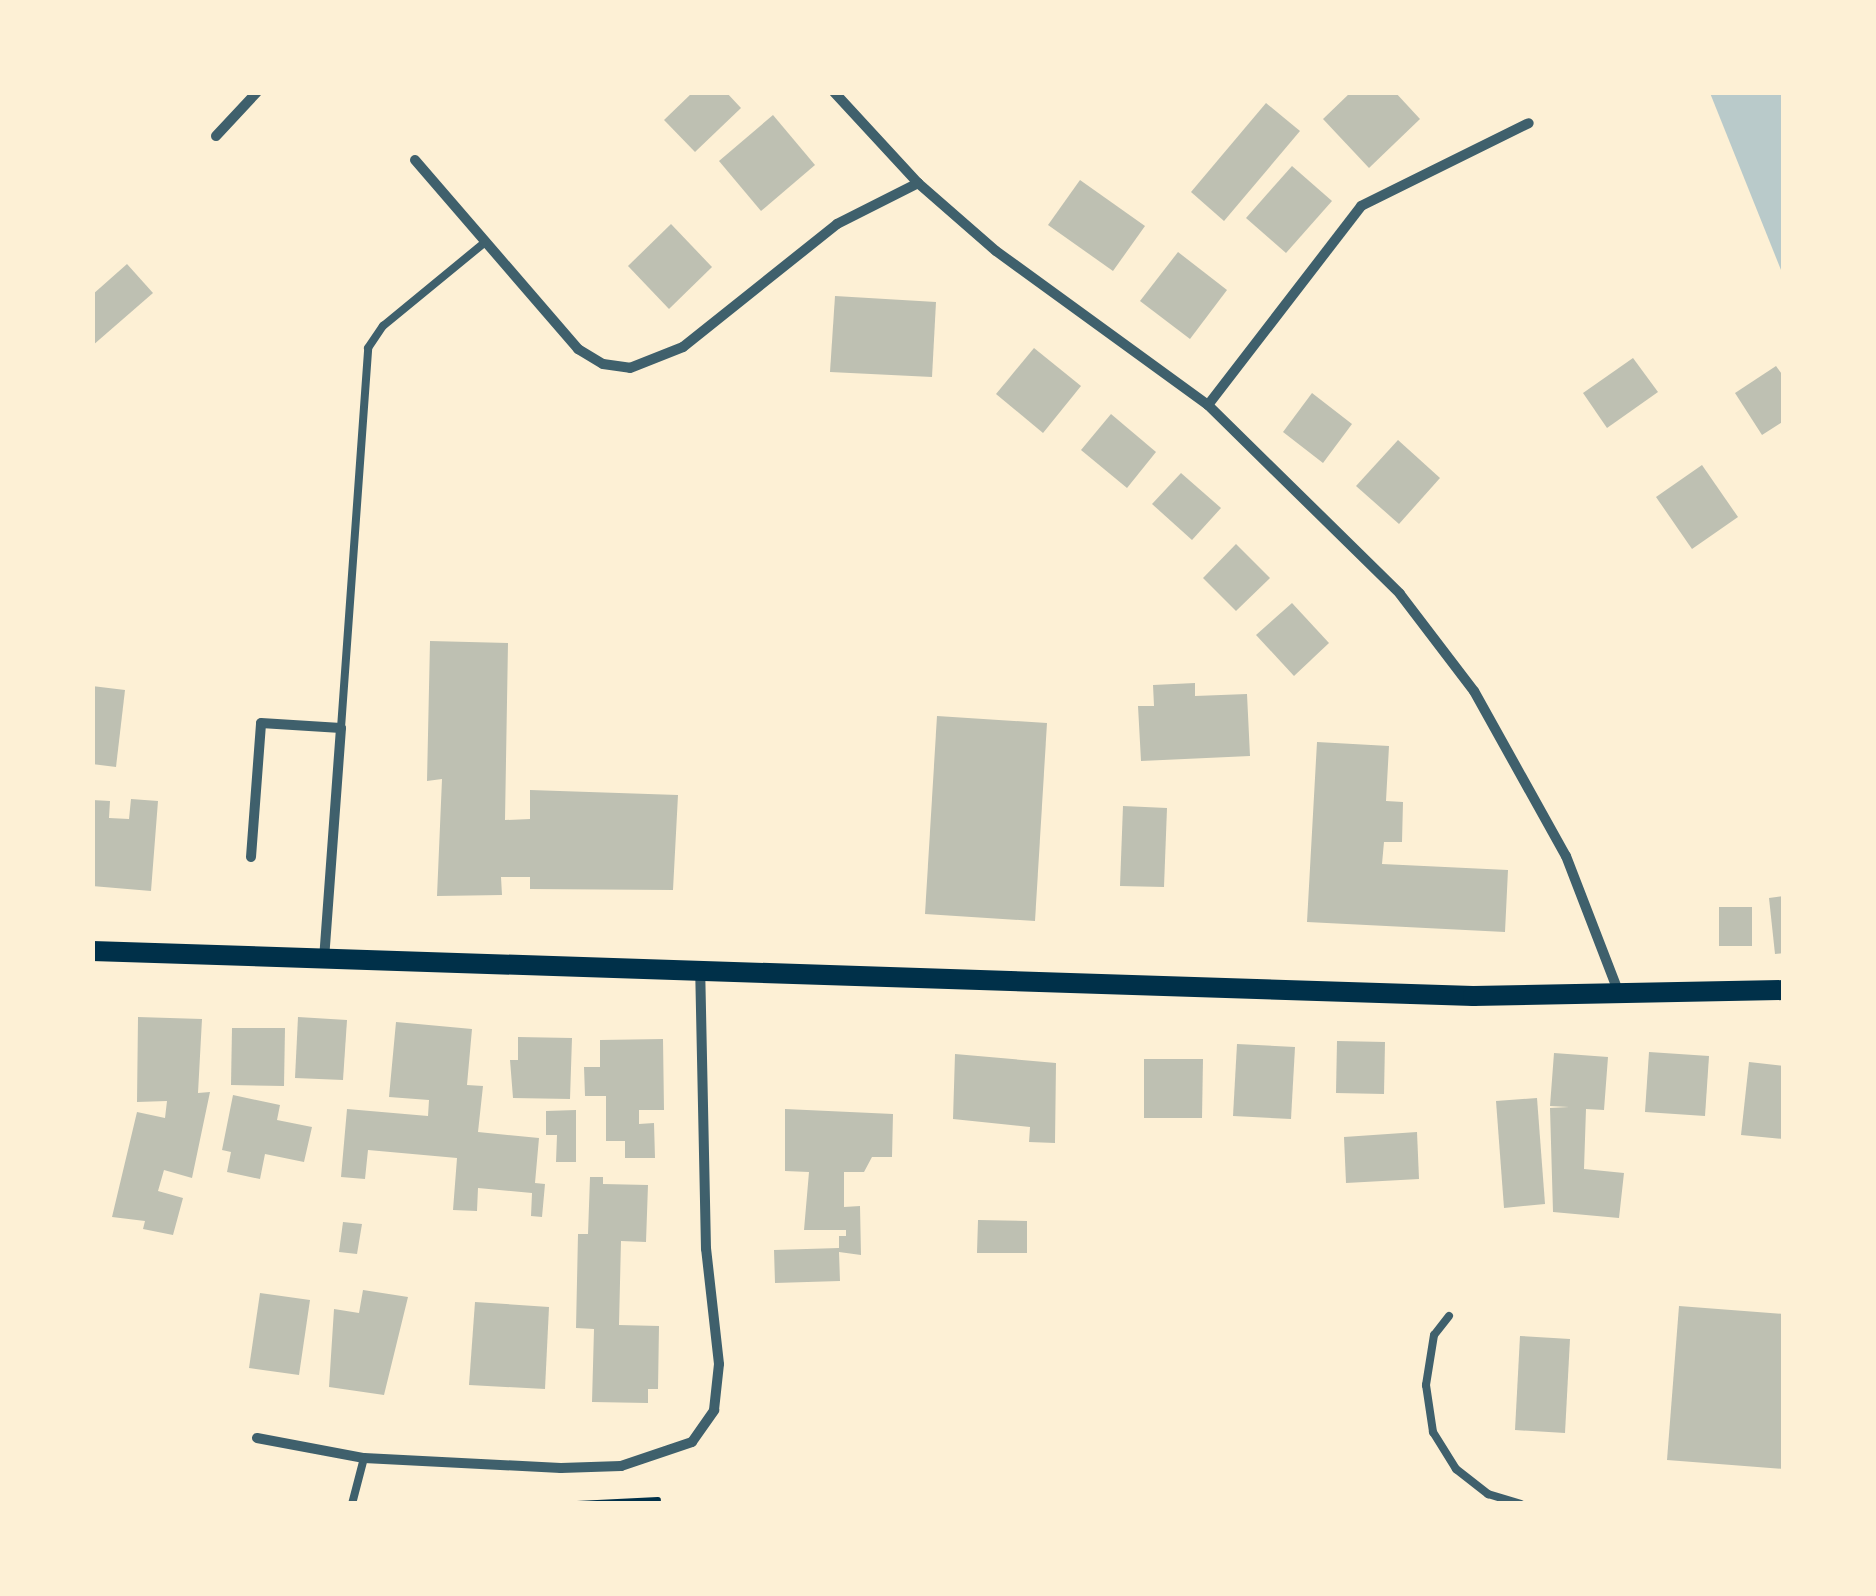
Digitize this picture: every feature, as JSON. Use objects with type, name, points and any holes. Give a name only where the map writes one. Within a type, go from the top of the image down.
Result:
[{"type":"main road","points":[[92,951],[1473,996],[1784,990]]},
{"type":"street","points":[[216,136],[256,92]]},
{"type":"street","points":[[834,92],[918,182],[1088,324],[1208,405],[1400,594],[1474,691],[1566,856],[1619,994]]},
{"type":"street","points":[[1208,405],[1361,206],[1529,123]]},
{"type":"street","points":[[415,160],[483,244],[578,349],[603,364],[630,368],[683,347],[837,224],[918,182]]},
{"type":"street","points":[[251,857],[261,723],[341,728],[324,959]]},
{"type":"street","points":[[257,1438],[364,1458],[621,1466],[664,1456],[705,1429],[718,1364],[706,1248],[700,970]]},
{"type":"lane","points":[[341,728],[368,348],[383,326],[483,244]]},
{"type":"lane","points":[[1449,1316],[1434,1335],[1426,1386],[1433,1432],[1456,1469],[1488,1494],[1520,1504]]},
{"type":"lane","points":[[352,1504],[364,1458]]},
{"type":"path","points":[[577,1504],[658,1500]]},
{"type":"shaded area","points":[[1710,93],[1783,93],[1783,275]]},
{"type":"building","points":[[693,92],[726,92],[741,108],[695,152],[664,120]]},
{"type":"building","points":[[1351,92],[1395,92],[1420,119],[1369,168],[1323,119]]},
{"type":"building","points":[[1266,103],[1300,131],[1224,221],[1191,192]]},
{"type":"building","points":[[773,115],[815,165],[761,211],[719,161]]},
{"type":"building","points":[[1292,166],[1332,201],[1286,253],[1246,218]]},
{"type":"building","points":[[1080,180],[1145,226],[1113,271],[1048,225]]},
{"type":"building","points":[[671,224],[712,267],[669,309],[628,266]]},
{"type":"building","points":[[1178,252],[1227,290],[1190,339],[1140,301]]},
{"type":"building","points":[[127,264],[153,293],[92,346],[92,295]]},
{"type":"building","points":[[835,296],[936,302],[932,377],[830,372]]},
{"type":"building","points":[[1034,348],[1081,386],[1043,433],[996,394]]},
{"type":"building","points":[[1633,358],[1658,392],[1607,428],[1583,393]]},
{"type":"building","points":[[1776,366],[1784,377],[1784,421],[1762,435],[1735,393]]},
{"type":"building","points":[[1312,393],[1352,424],[1323,463],[1283,432]]},
{"type":"building","points":[[1111,414],[1156,452],[1127,488],[1081,450]]},
{"type":"building","points":[[1398,440],[1440,478],[1399,524],[1356,486]]},
{"type":"building","points":[[1702,465],[1738,517],[1692,549],[1656,497]]},
{"type":"building","points":[[1181,473],[1221,508],[1192,540],[1152,504]]},
{"type":"building","points":[[1236,544],[1270,578],[1236,611],[1203,578]]},
{"type":"building","points":[[1292,603],[1329,643],[1294,676],[1256,635]]},
{"type":"building","points":[[430,641],[508,643],[505,820],[530,819],[530,790],[678,795],[673,890],[530,889],[530,877],[501,877],[502,895],[437,896],[442,779],[427,781]]},
{"type":"building","points":[[1195,683],[1195,696],[1247,694],[1250,756],[1141,761],[1138,706],[1154,706],[1153,685]]},
{"type":"building","points":[[92,686],[125,690],[116,767],[92,764]]},
{"type":"building","points":[[937,716],[1047,723],[1035,921],[925,914]]},
{"type":"building","points":[[1317,742],[1389,746],[1386,801],[1403,802],[1402,842],[1384,842],[1382,864],[1508,870],[1505,932],[1307,922]]},
{"type":"building","points":[[131,799],[158,801],[151,891],[92,886],[92,800],[110,801],[109,818],[129,819]]},
{"type":"building","points":[[1123,806],[1167,808],[1164,887],[1120,886]]},
{"type":"building","points":[[1784,896],[1784,953],[1775,954],[1769,898]]},
{"type":"building","points":[[1719,907],[1752,907],[1752,946],[1719,946]]},
{"type":"building","points":[[138,1017],[202,1019],[198,1093],[210,1092],[192,1178],[164,1170],[158,1191],[183,1198],[173,1235],[143,1229],[145,1221],[112,1217],[137,1112],[165,1118],[167,1101],[137,1102]]},
{"type":"building","points":[[298,1017],[347,1020],[343,1080],[295,1078]]},
{"type":"building","points":[[396,1022],[472,1029],[467,1085],[483,1086],[478,1132],[539,1138],[535,1183],[545,1184],[542,1217],[531,1216],[532,1193],[478,1188],[477,1211],[453,1210],[457,1158],[368,1150],[365,1179],[341,1177],[347,1109],[428,1116],[429,1100],[389,1097]]},
{"type":"building","points":[[232,1028],[285,1028],[284,1086],[231,1085]]},
{"type":"building","points":[[518,1037],[572,1038],[570,1099],[513,1098],[510,1060],[518,1060]]},
{"type":"building","points":[[663,1039],[664,1110],[639,1110],[639,1124],[654,1123],[655,1158],[625,1158],[625,1141],[606,1141],[606,1096],[585,1096],[584,1067],[600,1067],[600,1040]]},
{"type":"building","points":[[1337,1041],[1385,1042],[1384,1094],[1336,1093]]},
{"type":"building","points":[[1237,1044],[1295,1047],[1291,1119],[1233,1116]]},
{"type":"building","points":[[1649,1052],[1709,1056],[1705,1116],[1645,1112]]},
{"type":"building","points":[[1554,1053],[1608,1057],[1604,1110],[1586,1109],[1584,1169],[1624,1173],[1619,1218],[1553,1212],[1550,1108],[1569,1107],[1550,1106]]},
{"type":"building","points":[[955,1054],[1056,1063],[1055,1143],[1029,1142],[1030,1127],[953,1119]]},
{"type":"building","points":[[1144,1059],[1203,1059],[1202,1118],[1144,1118]]},
{"type":"building","points":[[1749,1062],[1784,1066],[1784,1139],[1741,1135]]},
{"type":"building","points":[[233,1095],[280,1105],[277,1120],[312,1127],[304,1162],[265,1154],[260,1179],[227,1172],[231,1152],[222,1150]]},
{"type":"building","points":[[1537,1098],[1545,1204],[1504,1208],[1496,1101]]},
{"type":"building","points":[[785,1109],[893,1114],[892,1157],[872,1157],[864,1172],[844,1172],[844,1207],[860,1206],[861,1255],[839,1252],[840,1281],[775,1283],[774,1250],[839,1248],[839,1236],[846,1236],[846,1230],[804,1230],[809,1172],[785,1171]]},
{"type":"building","points":[[576,1110],[576,1162],[556,1162],[557,1135],[546,1135],[546,1111]]},
{"type":"building","points":[[1417,1132],[1419,1179],[1346,1183],[1344,1137]]},
{"type":"building","points":[[590,1177],[603,1177],[603,1184],[648,1185],[646,1242],[621,1241],[619,1325],[659,1326],[658,1389],[648,1389],[648,1403],[592,1402],[594,1329],[576,1328],[578,1234],[588,1234]]},
{"type":"building","points":[[978,1220],[1027,1221],[1027,1253],[977,1253]]},
{"type":"building","points":[[343,1222],[362,1224],[357,1254],[339,1252]]},
{"type":"building","points":[[363,1290],[408,1297],[384,1395],[329,1387],[334,1309],[359,1313]]},
{"type":"building","points":[[260,1293],[310,1300],[299,1375],[249,1368]]},
{"type":"building","points":[[475,1302],[549,1307],[545,1389],[469,1385]]},
{"type":"building","points":[[1679,1306],[1784,1314],[1784,1469],[1667,1460]]},
{"type":"building","points":[[1520,1336],[1570,1339],[1565,1433],[1515,1430]]}]
